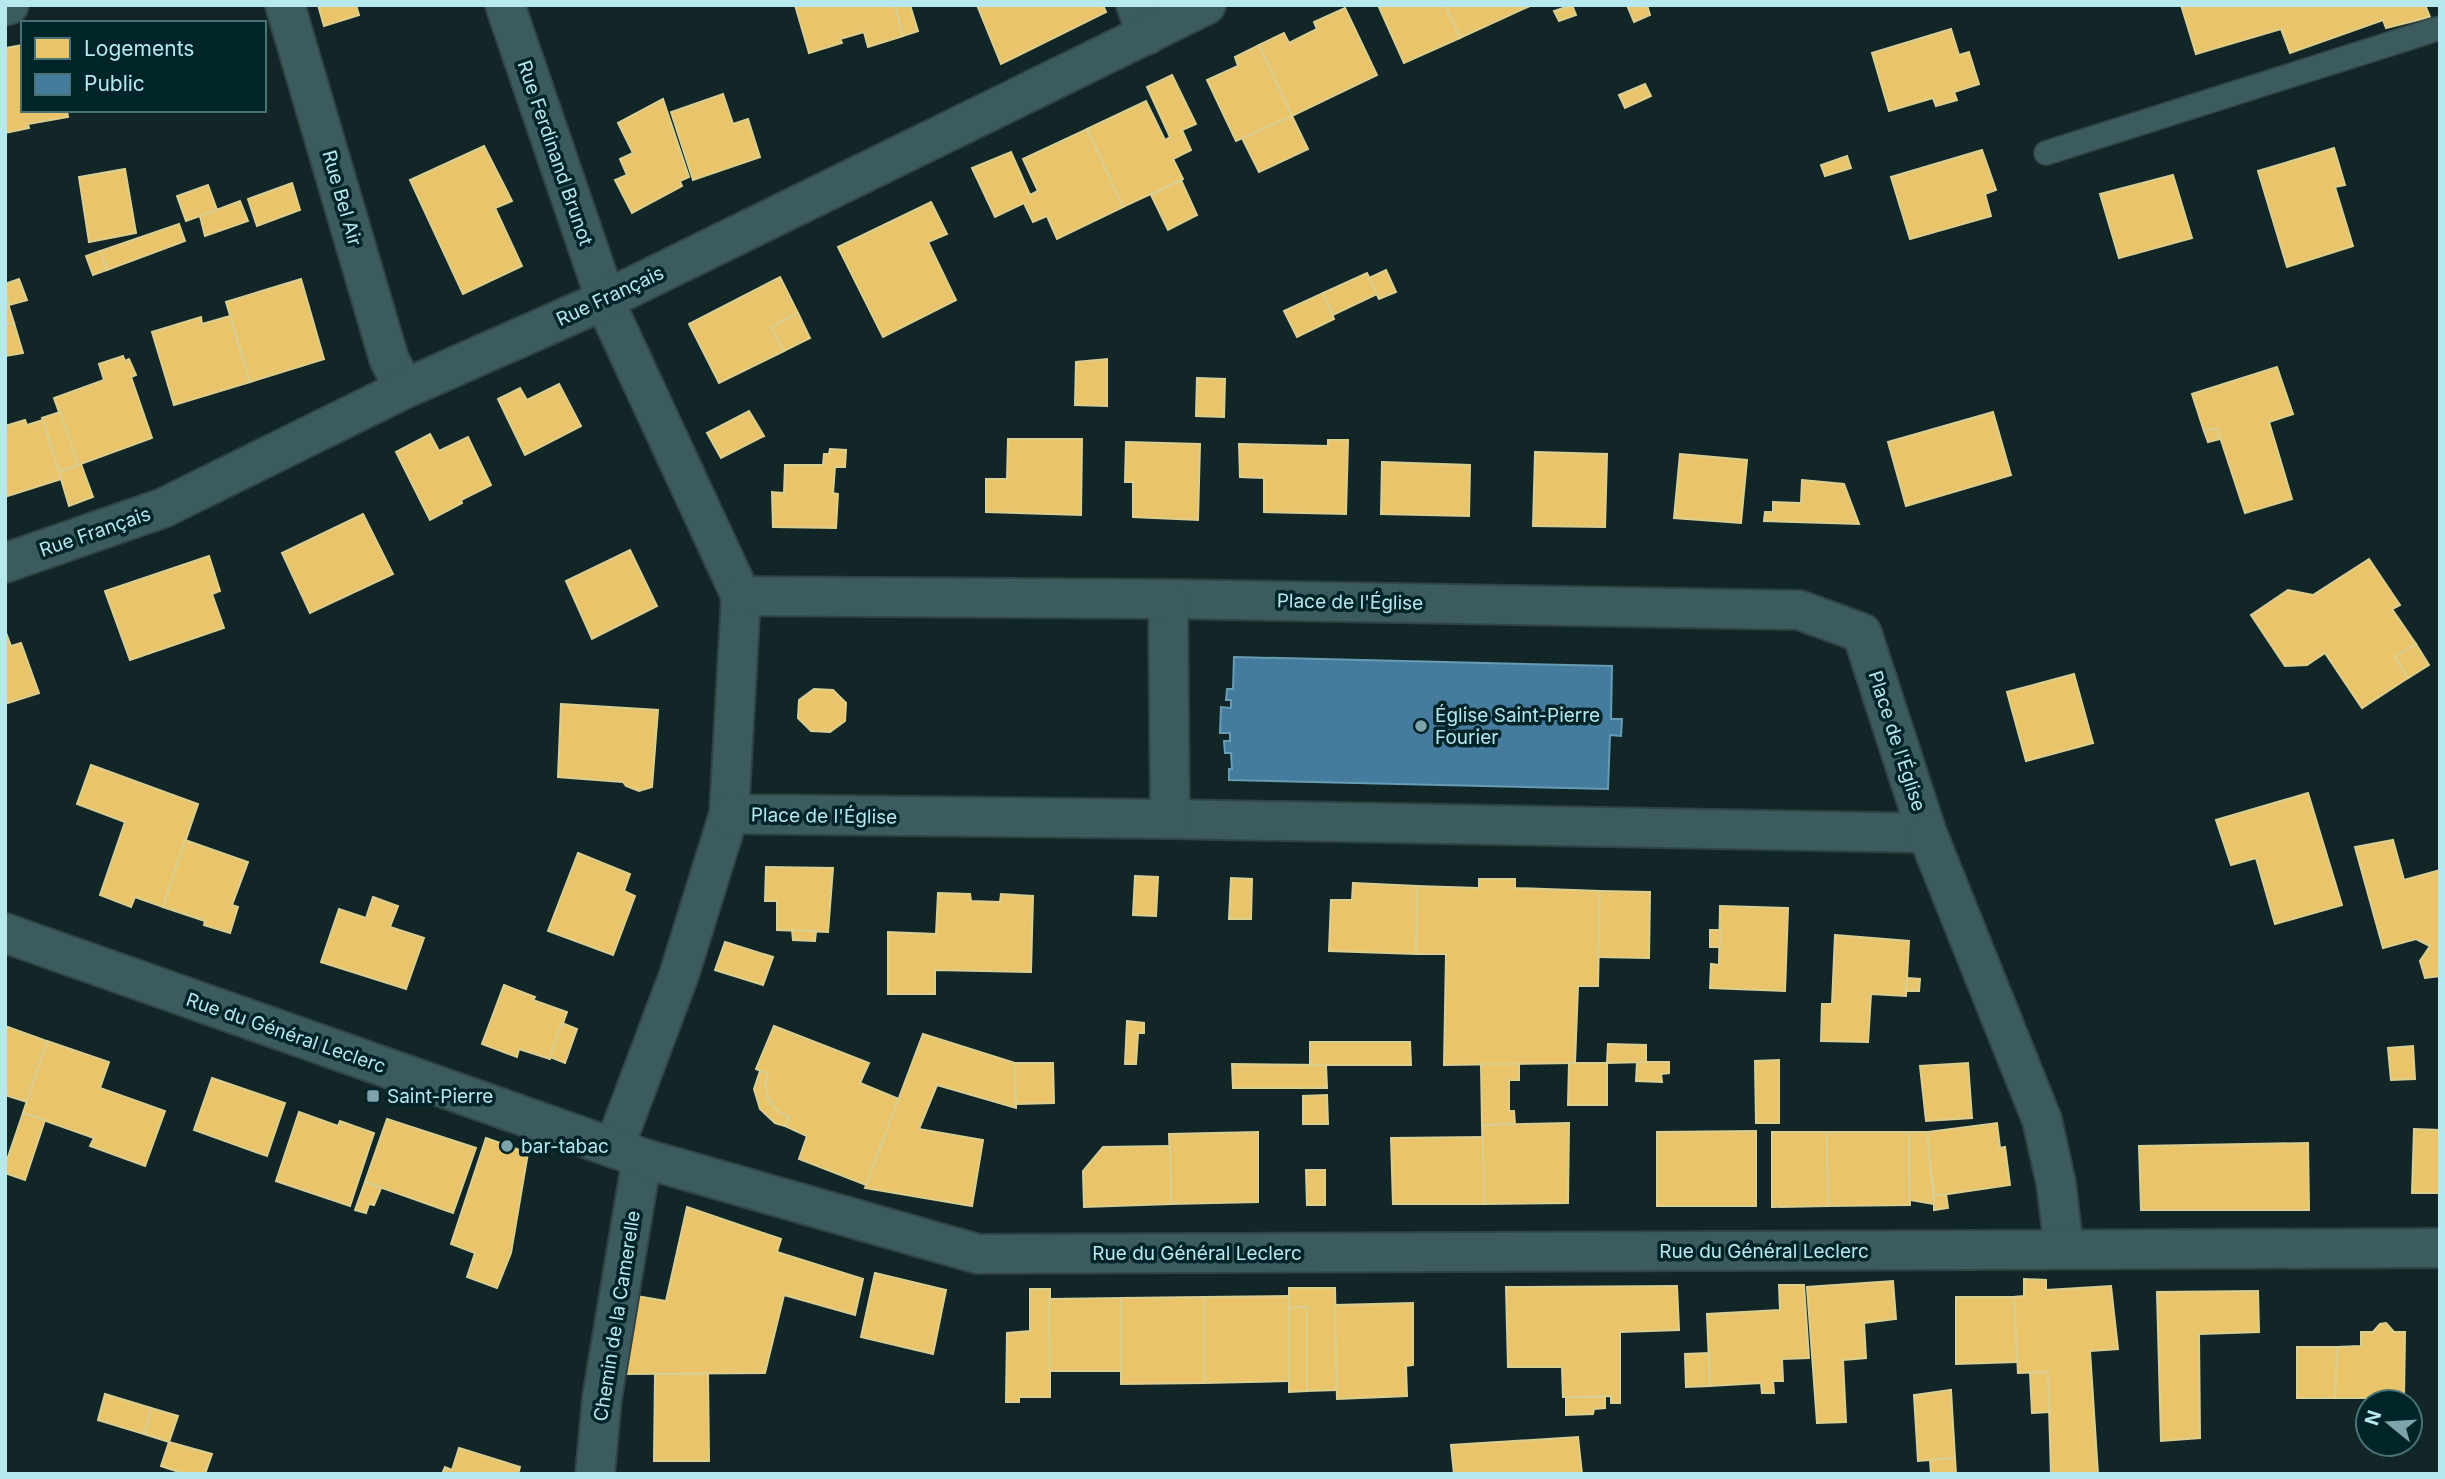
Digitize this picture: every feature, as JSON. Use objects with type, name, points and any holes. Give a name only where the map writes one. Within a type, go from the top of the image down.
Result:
[{"type":"street","name":"Rue Bel Air","points":[[285,5],[389,359],[404,389]]},
{"type":"street","name":"Rue Ferdinand Brunot","points":[[505,5],[605,300]]},
{"type":"street","name":"Rue Français","points":[[5,563],[163,508],[404,389],[605,300],[1142,20],[1206,5]]},
{"type":"street","name":"Place de l'Église","points":[[605,300],[741,596],[729,814],[628,1153]]},
{"type":"street","name":"Place de l'Église","points":[[729,814],[1927,833],[1862,633],[1799,610],[1168,599],[741,596]]},
{"type":"street","points":[[1168,599],[1170,820]]},
{"type":"street","points":[[1927,833],[2042,1120],[2056,1184],[2064,1250]]},
{"type":"street","name":"Rue du Général Leclerc","points":[[5,933],[628,1153],[978,1254],[2440,1248]]},
{"type":"street","name":"Chemin de la Camerelle","points":[[595,1474],[628,1153]]},
{"type":"lane","points":[[2046,152],[2440,28]]},
{"type":"building: Logements","points":[[318,5],[356,5],[359,15],[324,26]]},
{"type":"building: Logements","points":[[795,5],[895,5],[903,36],[868,47],[864,32],[840,39],[842,43],[809,53]]},
{"type":"building: Logements","points":[[895,5],[910,5],[918,31],[903,36]]},
{"type":"building: Logements","points":[[977,5],[1103,5],[1106,12],[1001,64]]},
{"type":"building: Logements","points":[[1378,5],[1445,5],[1460,38],[1404,63]]},
{"type":"building: Logements","points":[[1445,5],[1532,5],[1460,38]]},
{"type":"building: Logements","points":[[1572,5],[1576,15],[1559,21],[1554,11]]},
{"type":"building: Logements","points":[[1627,5],[1647,5],[1650,15],[1634,22]]},
{"type":"building: Logements","points":[[2181,5],[2425,5],[2430,17],[2386,28],[2383,20],[2290,53],[2281,29],[2196,54]]},
{"type":"building: Logements","points":[[1345,8],[1377,75],[1292,116],[1259,45],[1284,33],[1289,43],[1317,29],[1314,22]]},
{"type":"building: Logements","points":[[1951,29],[1959,55],[1969,52],[1979,84],[1954,92],[1957,100],[1936,106],[1933,98],[1889,111],[1872,53]]},
{"type":"building: Logements","points":[[21,45],[21,112],[67,112],[68,117],[28,124],[29,128],[5,133],[5,48]]},
{"type":"building: Logements","points":[[1259,45],[1292,116],[1236,141],[1207,80],[1238,66],[1235,57]]},
{"type":"building: Logements","points":[[1172,75],[1196,124],[1182,130],[1191,150],[1173,159],[1183,179],[1123,207],[1087,129],[1146,101],[1165,140],[1170,137],[1147,87]]},
{"type":"building: Logements","points":[[1645,84],[1651,96],[1625,108],[1619,95]]},
{"type":"building: Logements","points":[[723,94],[733,124],[748,119],[760,157],[693,180],[671,112]]},
{"type":"building: Logements","points":[[663,99],[689,177],[680,181],[682,186],[632,213],[615,180],[627,175],[620,159],[633,153],[618,123]]},
{"type":"building: Logements","points":[[1292,116],[1308,149],[1259,172],[1242,138]]},
{"type":"building: Logements","points":[[1087,129],[1123,207],[1057,239],[1047,216],[1033,222],[1024,203],[995,217],[972,168],[1011,152],[1030,195],[1038,191],[1023,159]]},
{"type":"building: Logements","points":[[484,146],[512,201],[495,208],[522,266],[463,294],[410,180]]},
{"type":"building: Logements","points":[[2334,148],[2345,185],[2335,187],[2353,246],[2287,267],[2258,171]]},
{"type":"building: Logements","points":[[1982,150],[1996,190],[1985,194],[1991,216],[1910,239],[1891,177]]},
{"type":"building: Logements","points":[[1847,156],[1851,168],[1825,176],[1821,165]]},
{"type":"building: Logements","points":[[125,169],[136,233],[89,242],[79,177]]},
{"type":"building: Logements","points":[[2173,175],[2192,238],[2119,258],[2100,194]]},
{"type":"building: Logements","points":[[1181,180],[1197,215],[1168,230],[1151,195]]},
{"type":"building: Logements","points":[[292,183],[300,210],[257,226],[248,199]]},
{"type":"building: Logements","points":[[208,185],[217,210],[186,221],[177,196]]},
{"type":"building: Logements","points":[[240,201],[248,221],[205,236],[200,216]]},
{"type":"building: Logements","points":[[931,202],[947,234],[928,242],[956,300],[883,337],[838,247]]},
{"type":"building: Logements","points":[[179,224],[185,241],[107,270],[100,251]]},
{"type":"building: Logements","points":[[100,251],[107,270],[93,275],[86,256]]},
{"type":"building: Logements","points":[[1386,270],[1396,292],[1379,299],[1369,278]]},
{"type":"building: Logements","points":[[1367,273],[1377,294],[1333,315],[1323,293]]},
{"type":"building: Logements","points":[[780,277],[798,313],[771,327],[784,351],[719,383],[689,324]]},
{"type":"building: Logements","points":[[19,279],[27,300],[9,305],[5,284]]},
{"type":"building: Logements","points":[[301,279],[324,359],[250,382],[226,302]]},
{"type":"building: Logements","points":[[1323,293],[1334,319],[1297,337],[1284,311]]},
{"type":"building: Logements","points":[[5,294],[14,323],[5,325]]},
{"type":"building: Logements","points":[[798,313],[810,338],[784,351],[771,327]]},
{"type":"building: Logements","points":[[230,316],[250,382],[174,405],[152,332],[201,317],[202,324]]},
{"type":"building: Logements","points":[[14,323],[23,353],[5,356],[5,325]]},
{"type":"building: Logements","points":[[123,356],[125,361],[129,359],[136,375],[131,377],[152,438],[78,465],[54,398],[104,380],[99,364]]},
{"type":"building: Logements","points":[[1107,359],[1107,406],[1075,405],[1076,362]]},
{"type":"building: Logements","points":[[2277,367],[2293,414],[2269,422],[2292,499],[2245,513],[2217,428],[2204,431],[2192,394]]},
{"type":"building: Logements","points":[[1197,378],[1225,379],[1224,417],[1196,416]]},
{"type":"building: Logements","points":[[559,384],[581,426],[525,455],[498,399],[520,388],[527,400]]},
{"type":"building: Logements","points":[[749,411],[764,436],[721,458],[707,433]]},
{"type":"building: Logements","points":[[60,412],[78,465],[59,472],[42,418]]},
{"type":"building: Logements","points":[[1993,412],[2011,475],[1906,506],[1888,442]]},
{"type":"building: Logements","points":[[25,420],[27,425],[43,420],[61,479],[5,497],[5,426]]},
{"type":"building: Logements","points":[[2217,428],[2220,439],[2208,442],[2204,431]]},
{"type":"building: Logements","points":[[430,434],[439,451],[468,437],[491,485],[430,520],[396,452]]},
{"type":"building: Logements","points":[[1008,439],[1082,439],[1081,515],[986,512],[986,479],[1007,479]]},
{"type":"building: Logements","points":[[1328,440],[1348,440],[1346,514],[1264,512],[1264,478],[1240,477],[1239,444],[1328,446]]},
{"type":"building: Logements","points":[[1126,442],[1200,444],[1198,520],[1133,517],[1133,482],[1125,482]]},
{"type":"building: Logements","points":[[830,449],[846,450],[845,467],[835,467],[833,493],[838,494],[836,528],[773,527],[772,492],[784,493],[785,465],[823,465],[824,454],[829,454]]},
{"type":"building: Logements","points":[[1535,452],[1607,454],[1605,527],[1533,526]]},
{"type":"building: Logements","points":[[1680,454],[1747,460],[1741,523],[1674,518]]},
{"type":"building: Logements","points":[[1382,462],[1470,465],[1469,516],[1381,514]]},
{"type":"building: Logements","points":[[81,464],[93,497],[69,506],[59,472]]},
{"type":"building: Logements","points":[[1802,480],[1844,484],[1859,524],[1764,521],[1765,512],[1773,512],[1773,502],[1801,503]]},
{"type":"building: Logements","points":[[363,514],[393,574],[310,613],[282,553]]},
{"type":"building: Logements","points":[[630,550],[657,606],[592,639],[566,581]]},
{"type":"building: Logements","points":[[209,556],[220,591],[212,594],[224,628],[130,660],[105,591]]},
{"type":"building: Logements","points":[[2369,559],[2400,605],[2392,609],[2416,644],[2395,657],[2408,678],[2362,708],[2325,653],[2307,665],[2285,666],[2251,615],[2288,590],[2313,595]]},
{"type":"building: Logements","points":[[5,630],[11,646],[21,643],[39,693],[5,704]]},
{"type":"building: Logements","points":[[2416,644],[2429,665],[2408,678],[2395,657]]},
{"type":"building: Logements","points":[[2074,674],[2093,743],[2026,761],[2007,692]]},
{"type":"building: Logements","points":[[814,689],[833,690],[846,703],[845,721],[830,732],[811,731],[798,718],[799,700]]},
{"type":"building: Logements","points":[[561,704],[658,710],[652,787],[639,791],[623,782],[558,777]]},
{"type":"building: Logements","points":[[91,765],[198,804],[163,907],[135,897],[131,907],[100,895],[125,822],[77,804]]},
{"type":"building: Logements","points":[[2308,793],[2342,905],[2275,924],[2256,858],[2231,865],[2216,820]]},
{"type":"building: Logements","points":[[185,840],[248,862],[232,905],[238,907],[230,933],[204,925],[205,921],[163,907]]},
{"type":"building: Logements","points":[[2393,840],[2404,880],[2440,870],[2440,976],[2425,978],[2420,961],[2430,946],[2416,939],[2383,948],[2355,847]]},
{"type":"building: Logements","points":[[578,853],[630,874],[624,891],[635,896],[613,955],[548,931]]},
{"type":"building: Logements","points":[[766,867],[833,868],[828,932],[777,930],[777,901],[765,901]]},
{"type":"building: Logements","points":[[1135,876],[1158,877],[1156,916],[1133,915]]},
{"type":"building: Logements","points":[[1231,878],[1252,879],[1251,919],[1229,919]]},
{"type":"building: Logements","points":[[1479,879],[1515,879],[1515,888],[1600,891],[1598,986],[1578,986],[1575,1063],[1444,1065],[1446,954],[1416,954],[1417,886],[1479,888]]},
{"type":"building: Logements","points":[[1353,883],[1417,886],[1416,954],[1329,951],[1331,900],[1352,900]]},
{"type":"building: Logements","points":[[1600,891],[1650,892],[1649,958],[1598,957]]},
{"type":"building: Logements","points":[[938,893],[970,894],[971,901],[1000,902],[1001,894],[1033,896],[1031,972],[935,970],[935,994],[888,994],[888,932],[936,934]]},
{"type":"building: Logements","points":[[373,897],[398,906],[390,927],[424,938],[406,989],[321,962],[339,909],[366,918]]},
{"type":"building: Logements","points":[[1720,906],[1788,908],[1785,991],[1710,988],[1711,964],[1719,965]]},
{"type":"building: Logements","points":[[792,930],[816,931],[815,941],[793,940]]},
{"type":"building: Logements","points":[[1710,930],[1721,930],[1720,947],[1710,947]]},
{"type":"building: Logements","points":[[1835,935],[1909,941],[1906,996],[1871,994],[1868,1042],[1821,1041],[1822,1004],[1832,1004]]},
{"type":"building: Logements","points":[[725,942],[773,957],[763,985],[715,970]]},
{"type":"building: Logements","points":[[1907,978],[1920,979],[1919,991],[1906,991]]},
{"type":"building: Logements","points":[[504,985],[535,997],[533,1000],[567,1012],[550,1059],[519,1049],[517,1057],[482,1044]]},
{"type":"building: Logements","points":[[1127,1021],[1144,1023],[1144,1033],[1138,1033],[1136,1064],[1125,1064]]},
{"type":"building: Logements","points":[[562,1023],[577,1029],[565,1063],[550,1057]]},
{"type":"building: Logements","points":[[5,1026],[47,1041],[27,1102],[5,1095]]},
{"type":"building: Logements","points":[[774,1026],[869,1063],[860,1083],[899,1099],[866,1185],[799,1159],[807,1136],[785,1126],[789,1117],[778,1112],[765,1092],[768,1074],[756,1069]]},
{"type":"building: Logements","points":[[923,1034],[1015,1063],[1016,1108],[937,1085],[919,1129],[983,1140],[972,1206],[865,1188]]},
{"type":"building: Logements","points":[[47,1041],[109,1062],[100,1088],[165,1111],[145,1166],[90,1146],[94,1138],[23,1113]]},
{"type":"building: Logements","points":[[1310,1042],[1410,1042],[1411,1065],[1310,1065]]},
{"type":"building: Logements","points":[[1608,1044],[1646,1045],[1646,1062],[1607,1063]]},
{"type":"building: Logements","points":[[2413,1046],[2415,1079],[2391,1080],[2388,1048]]},
{"type":"building: Logements","points":[[1779,1060],[1779,1123],[1756,1123],[1755,1061]]},
{"type":"building: Logements","points":[[1637,1062],[1669,1062],[1669,1073],[1661,1074],[1662,1082],[1636,1081]]},
{"type":"building: Logements","points":[[1015,1063],[1053,1063],[1054,1103],[1016,1104]]},
{"type":"building: Logements","points":[[1569,1063],[1607,1063],[1607,1105],[1568,1105]]},
{"type":"building: Logements","points":[[1968,1063],[1972,1118],[1926,1121],[1920,1066]]},
{"type":"building: Logements","points":[[1232,1064],[1326,1065],[1327,1088],[1233,1088]]},
{"type":"building: Logements","points":[[1481,1064],[1519,1064],[1519,1080],[1509,1080],[1509,1111],[1514,1111],[1515,1124],[1482,1125]]},
{"type":"building: Logements","points":[[760,1071],[768,1074],[765,1083],[768,1100],[778,1112],[789,1117],[785,1126],[775,1123],[760,1109],[754,1089]]},
{"type":"building: Logements","points":[[212,1078],[285,1103],[267,1156],[194,1130]]},
{"type":"building: Logements","points":[[1327,1095],[1328,1124],[1303,1124],[1303,1096]]},
{"type":"building: Logements","points":[[299,1112],[338,1126],[340,1121],[374,1133],[350,1206],[276,1181]]},
{"type":"building: Logements","points":[[23,1113],[45,1120],[25,1180],[5,1173]]},
{"type":"building: Logements","points":[[387,1119],[476,1148],[453,1213],[365,1182]]},
{"type":"building: Logements","points":[[1569,1123],[1568,1203],[1484,1204],[1482,1125]]},
{"type":"building: Logements","points":[[1997,1123],[2000,1148],[2005,1147],[2010,1185],[1934,1196],[1927,1132]]},
{"type":"building: Logements","points":[[2414,1129],[2440,1130],[2440,1193],[2412,1193]]},
{"type":"building: Logements","points":[[1756,1131],[1756,1206],[1657,1206],[1657,1132]]},
{"type":"building: Logements","points":[[1258,1132],[1258,1202],[1171,1204],[1169,1134]]},
{"type":"building: Logements","points":[[1772,1132],[1827,1132],[1828,1206],[1772,1207]]},
{"type":"building: Logements","points":[[1827,1132],[1909,1132],[1910,1205],[1828,1206]]},
{"type":"building: Logements","points":[[1909,1132],[1927,1132],[1934,1204],[1910,1200]]},
{"type":"building: Logements","points":[[1483,1137],[1484,1204],[1393,1204],[1391,1138]]},
{"type":"building: Logements","points":[[486,1138],[528,1153],[511,1253],[497,1288],[467,1277],[475,1253],[451,1244]]},
{"type":"building: Logements","points":[[2308,1143],[2309,1210],[2141,1210],[2139,1146]]},
{"type":"building: Logements","points":[[1170,1146],[1171,1204],[1084,1207],[1083,1171],[1103,1147]]},
{"type":"building: Logements","points":[[1306,1170],[1325,1170],[1325,1205],[1307,1205]]},
{"type":"building: Logements","points":[[365,1182],[381,1188],[374,1205],[369,1204],[366,1213],[355,1210]]},
{"type":"building: Logements","points":[[1946,1194],[1948,1208],[1934,1210],[1934,1196]]},
{"type":"building: Logements","points":[[687,1207],[781,1239],[777,1252],[863,1279],[855,1315],[784,1295],[765,1373],[625,1374],[636,1296],[666,1301]]},
{"type":"building: Logements","points":[[875,1273],[946,1290],[933,1354],[861,1337]]},
{"type":"building: Logements","points":[[2024,1279],[2046,1280],[2046,1290],[2111,1286],[2118,1349],[2090,1351],[2098,1474],[2051,1474],[2048,1372],[2018,1373],[2014,1297],[2024,1296]]},
{"type":"building: Logements","points":[[1893,1281],[1896,1319],[1864,1323],[1866,1358],[1843,1360],[1846,1422],[1817,1423],[1807,1287]]},
{"type":"building: Logements","points":[[1779,1285],[1804,1285],[1809,1358],[1782,1359],[1783,1381],[1773,1381],[1774,1393],[1762,1393],[1761,1383],[1710,1386],[1707,1314],[1780,1310]]},
{"type":"building: Logements","points":[[1677,1286],[1679,1330],[1620,1332],[1620,1403],[1611,1403],[1611,1396],[1563,1397],[1562,1367],[1508,1367],[1506,1287]]},
{"type":"building: Logements","points":[[1289,1288],[1335,1288],[1337,1390],[1307,1391],[1307,1307],[1289,1308]]},
{"type":"building: Logements","points":[[1030,1289],[1050,1289],[1050,1397],[1019,1397],[1019,1402],[1006,1402],[1007,1333],[1030,1331]]},
{"type":"building: Logements","points":[[2258,1291],[2259,1332],[2199,1334],[2200,1438],[2161,1441],[2157,1292]]},
{"type":"building: Logements","points":[[1289,1296],[1289,1381],[1204,1383],[1204,1297]]},
{"type":"building: Logements","points":[[1204,1297],[1204,1383],[1121,1384],[1121,1298]]},
{"type":"building: Logements","points":[[1956,1297],[2014,1297],[2017,1362],[1956,1364]]},
{"type":"building: Logements","points":[[1121,1298],[1121,1371],[1050,1371],[1049,1299]]},
{"type":"building: Logements","points":[[1413,1303],[1413,1365],[1406,1366],[1407,1396],[1337,1399],[1335,1305]]},
{"type":"building: Logements","points":[[1307,1307],[1307,1391],[1289,1392],[1289,1308]]},
{"type":"building: Logements","points":[[2386,1323],[2394,1332],[2405,1332],[2404,1388],[2354,1388],[2354,1398],[2335,1398],[2337,1347],[2361,1346],[2361,1332],[2373,1332],[2380,1324]]},
{"type":"building: Logements","points":[[2297,1347],[2337,1347],[2335,1398],[2297,1398]]},
{"type":"building: Logements","points":[[1709,1353],[1710,1386],[1686,1387],[1685,1354]]},
{"type":"building: Logements","points":[[2048,1372],[2049,1412],[2032,1413],[2030,1373]]},
{"type":"building: Logements","points":[[655,1374],[708,1374],[709,1461],[654,1461]]},
{"type":"building: Logements","points":[[1951,1390],[1955,1458],[1918,1461],[1914,1395]]},
{"type":"building: Logements","points":[[105,1394],[151,1408],[144,1434],[98,1420]]},
{"type":"building: Logements","points":[[1566,1397],[1605,1397],[1605,1408],[1594,1409],[1593,1414],[1566,1415]]},
{"type":"building: Logements","points":[[151,1408],[178,1416],[169,1442],[144,1434]]},
{"type":"building: Logements","points":[[1578,1437],[1582,1474],[1454,1474],[1451,1445]]},
{"type":"building: Logements","points":[[169,1442],[212,1454],[205,1474],[185,1474],[161,1466]]},
{"type":"building: Logements","points":[[459,1448],[520,1467],[518,1474],[442,1474],[445,1467],[452,1470]]},
{"type":"building: Logements","points":[[1955,1458],[1956,1474],[1931,1474],[1930,1460]]},
{"type":"building: Public","name":"Église Saint-Pierre Fourier","points":[[1234,657],[1612,666],[1611,719],[1622,719],[1621,736],[1610,735],[1608,789],[1229,780],[1229,769],[1232,769],[1231,753],[1225,753],[1224,741],[1230,741],[1230,733],[1220,733],[1221,707],[1231,708],[1231,700],[1226,700],[1227,689],[1233,689]]},
{"type":"place","name":"Église Saint-Pierre Fourier","points":[[1421,726]]},
{"type":"place","name":"Saint-Pierre","points":[[373,1096]]},
{"type":"place","name":"bar-tabac","points":[[507,1146]]}]
